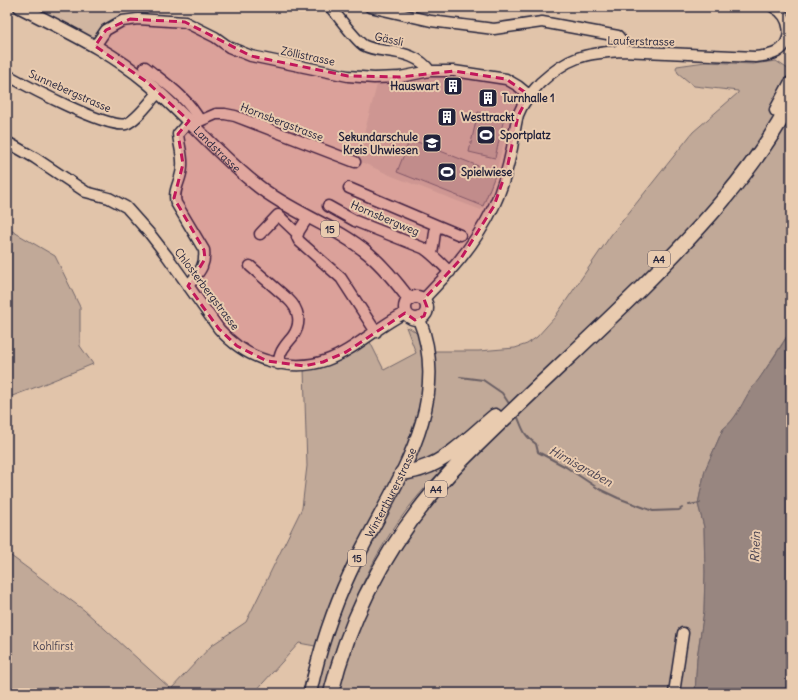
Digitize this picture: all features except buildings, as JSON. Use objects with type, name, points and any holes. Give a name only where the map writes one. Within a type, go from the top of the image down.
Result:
[{"type":"highway","name":"A4","points":[[331,693],[349,633],[374,578],[403,531],[442,481],[512,402],[529,390],[702,213],[737,170],[756,143],[773,117],[791,84]]},
{"type":"highway","name":"A4","points":[[492,424],[623,305],[688,239],[733,188],[770,137],[791,102]]},
{"type":"highway","points":[[770,137],[791,110]]},
{"type":"highway","points":[[407,472],[424,468],[436,462],[492,424]]},
{"type":"main road","name":"Landstrasse","points":[[20,7],[95,46],[131,70],[196,122],[218,151],[250,180],[273,197],[348,239],[369,254],[389,274],[409,299]]},
{"type":"main road","points":[[417,297],[423,300],[427,310],[424,316],[419,319],[410,319],[405,313],[405,305],[409,299],[417,297]]},
{"type":"main road","name":"Winterthurerstrasse","points":[[310,693],[322,648],[340,596],[364,544],[407,472],[426,407],[430,379],[429,356],[425,336],[419,319]]},
{"type":"street","name":"Gässli","points":[[330,7],[362,44],[375,50],[402,54],[415,58],[424,63],[430,71]]},
{"type":"street","points":[[370,7],[431,21],[494,29],[542,22],[618,36],[621,40],[622,51]]},
{"type":"street","name":"Lauferstrasse","points":[[423,300],[450,272],[470,245],[494,206],[507,169],[518,116],[522,106],[529,94],[556,69],[572,59],[592,54],[622,51],[755,57],[768,56],[782,48],[786,43],[789,33],[786,18],[781,12],[773,7]]},
{"type":"street","name":"Zöllistrasse","points":[[95,46],[106,30],[122,21],[138,19],[185,22],[215,37],[229,47],[251,56],[348,76],[374,78],[400,77],[430,71],[454,71],[503,79],[513,83],[529,94]]},
{"type":"street","points":[[145,67],[182,99],[197,115],[196,122],[184,126],[178,134],[183,164],[182,174],[174,192],[176,203],[204,250],[205,259],[203,266],[188,286]]},
{"type":"street","name":"Sunnebergstrasse","points":[[7,75],[48,97],[116,124],[126,123],[133,120],[159,92]]},
{"type":"street","name":"Hornsbergstrasse","points":[[196,122],[216,114],[235,116],[355,162]]},
{"type":"street","name":"Chlosterbergstrasse","points":[[7,142],[35,158],[86,192],[109,198],[126,207],[150,234],[226,338],[252,356],[278,364],[304,366],[323,362],[346,352],[405,313]]},
{"type":"street","name":"Hornsbergweg","points":[[349,188],[460,234]]},
{"type":"street","name":"Hornsbergweg","points":[[328,206],[355,221],[411,242],[432,254],[450,272]]},
{"type":"street","points":[[260,234],[278,215],[298,234]]},
{"type":"street","points":[[308,217],[297,237],[302,244],[333,269],[341,278],[376,332]]},
{"type":"street","name":"Hornsbergweg","points":[[432,254],[436,225]]},
{"type":"street","points":[[250,266],[293,304],[298,316],[298,326],[283,349],[278,364]]},
{"type":"street","points":[[674,693],[683,633]]},
{"type":"highlighted area","points":[[130,19],[185,22],[251,56],[348,76],[400,77],[454,71],[506,79],[529,95],[518,116],[507,169],[494,206],[460,260],[424,299],[427,307],[424,316],[415,320],[405,313],[346,352],[323,362],[304,366],[267,361],[237,346],[219,329],[188,286],[205,259],[204,250],[174,198],[183,164],[178,134],[189,121],[147,82],[95,46],[106,30]]},
{"type":"shaded area","points":[[34,7],[121,7],[120,19],[94,39]]},
{"type":"shaded area","name":"Sekundarschule Kreis Uhwiesen","points":[[431,73],[507,83],[524,94],[508,127],[488,202],[481,210],[392,176],[357,160],[378,81]]},
{"type":"green space","name":"Kohlfirst","points":[[776,61],[791,71],[791,330],[748,394],[735,417],[723,429],[705,470],[698,504],[704,527],[705,572],[704,611],[697,658],[695,693],[333,693],[377,580],[467,444],[435,476],[413,502],[378,553],[356,598],[347,621],[324,693],[302,693],[315,646],[299,643],[254,693],[7,693],[7,553],[84,610],[171,689],[212,645],[246,622],[302,508],[307,466],[304,369],[369,340],[384,370],[416,353],[406,327],[417,333],[429,351],[479,351],[515,348],[527,344],[537,337],[555,317],[611,235],[693,132],[738,93],[738,91],[694,86],[678,73],[676,68],[677,66],[705,62],[753,64]]},
{"type":"green space","name":"Sportplatz","points":[[478,112],[504,118],[495,158],[469,152]]},
{"type":"green space","name":"Spielwiese","points":[[410,139],[496,173],[483,206],[397,172]]},
{"type":"green space","points":[[7,228],[55,256],[80,307],[80,346],[93,364],[7,398]]},
{"type":"water","name":"Rhein","points":[[791,330],[791,693],[695,693],[697,658],[704,611],[705,572],[704,527],[698,504],[705,470],[723,429],[735,417],[749,392]]},
{"type":"waterway","name":"Hirnisgraben","points":[[460,377],[483,380],[502,393],[510,405]]},
{"type":"waterway","name":"Hirnisgraben","points":[[516,413],[525,434],[536,444],[538,452],[566,467],[599,489],[653,511],[679,510],[682,508]]},
{"type":"waterway","name":"Hirnisgraben","points":[[689,505],[700,503]]},
{"type":"place","name":"Hauswart","points":[[453,86]]},
{"type":"place","name":"Turnhalle 1","points":[[488,98]]},
{"type":"place","name":"Westtrackt","points":[[447,117]]},
{"type":"place","name":"Sportplatz","points":[[486,135]]},
{"type":"place","name":"Sekundarschule Kreis Uhwiesen","points":[[432,143]]},
{"type":"place","name":"Spielwiese","points":[[447,172]]}]
